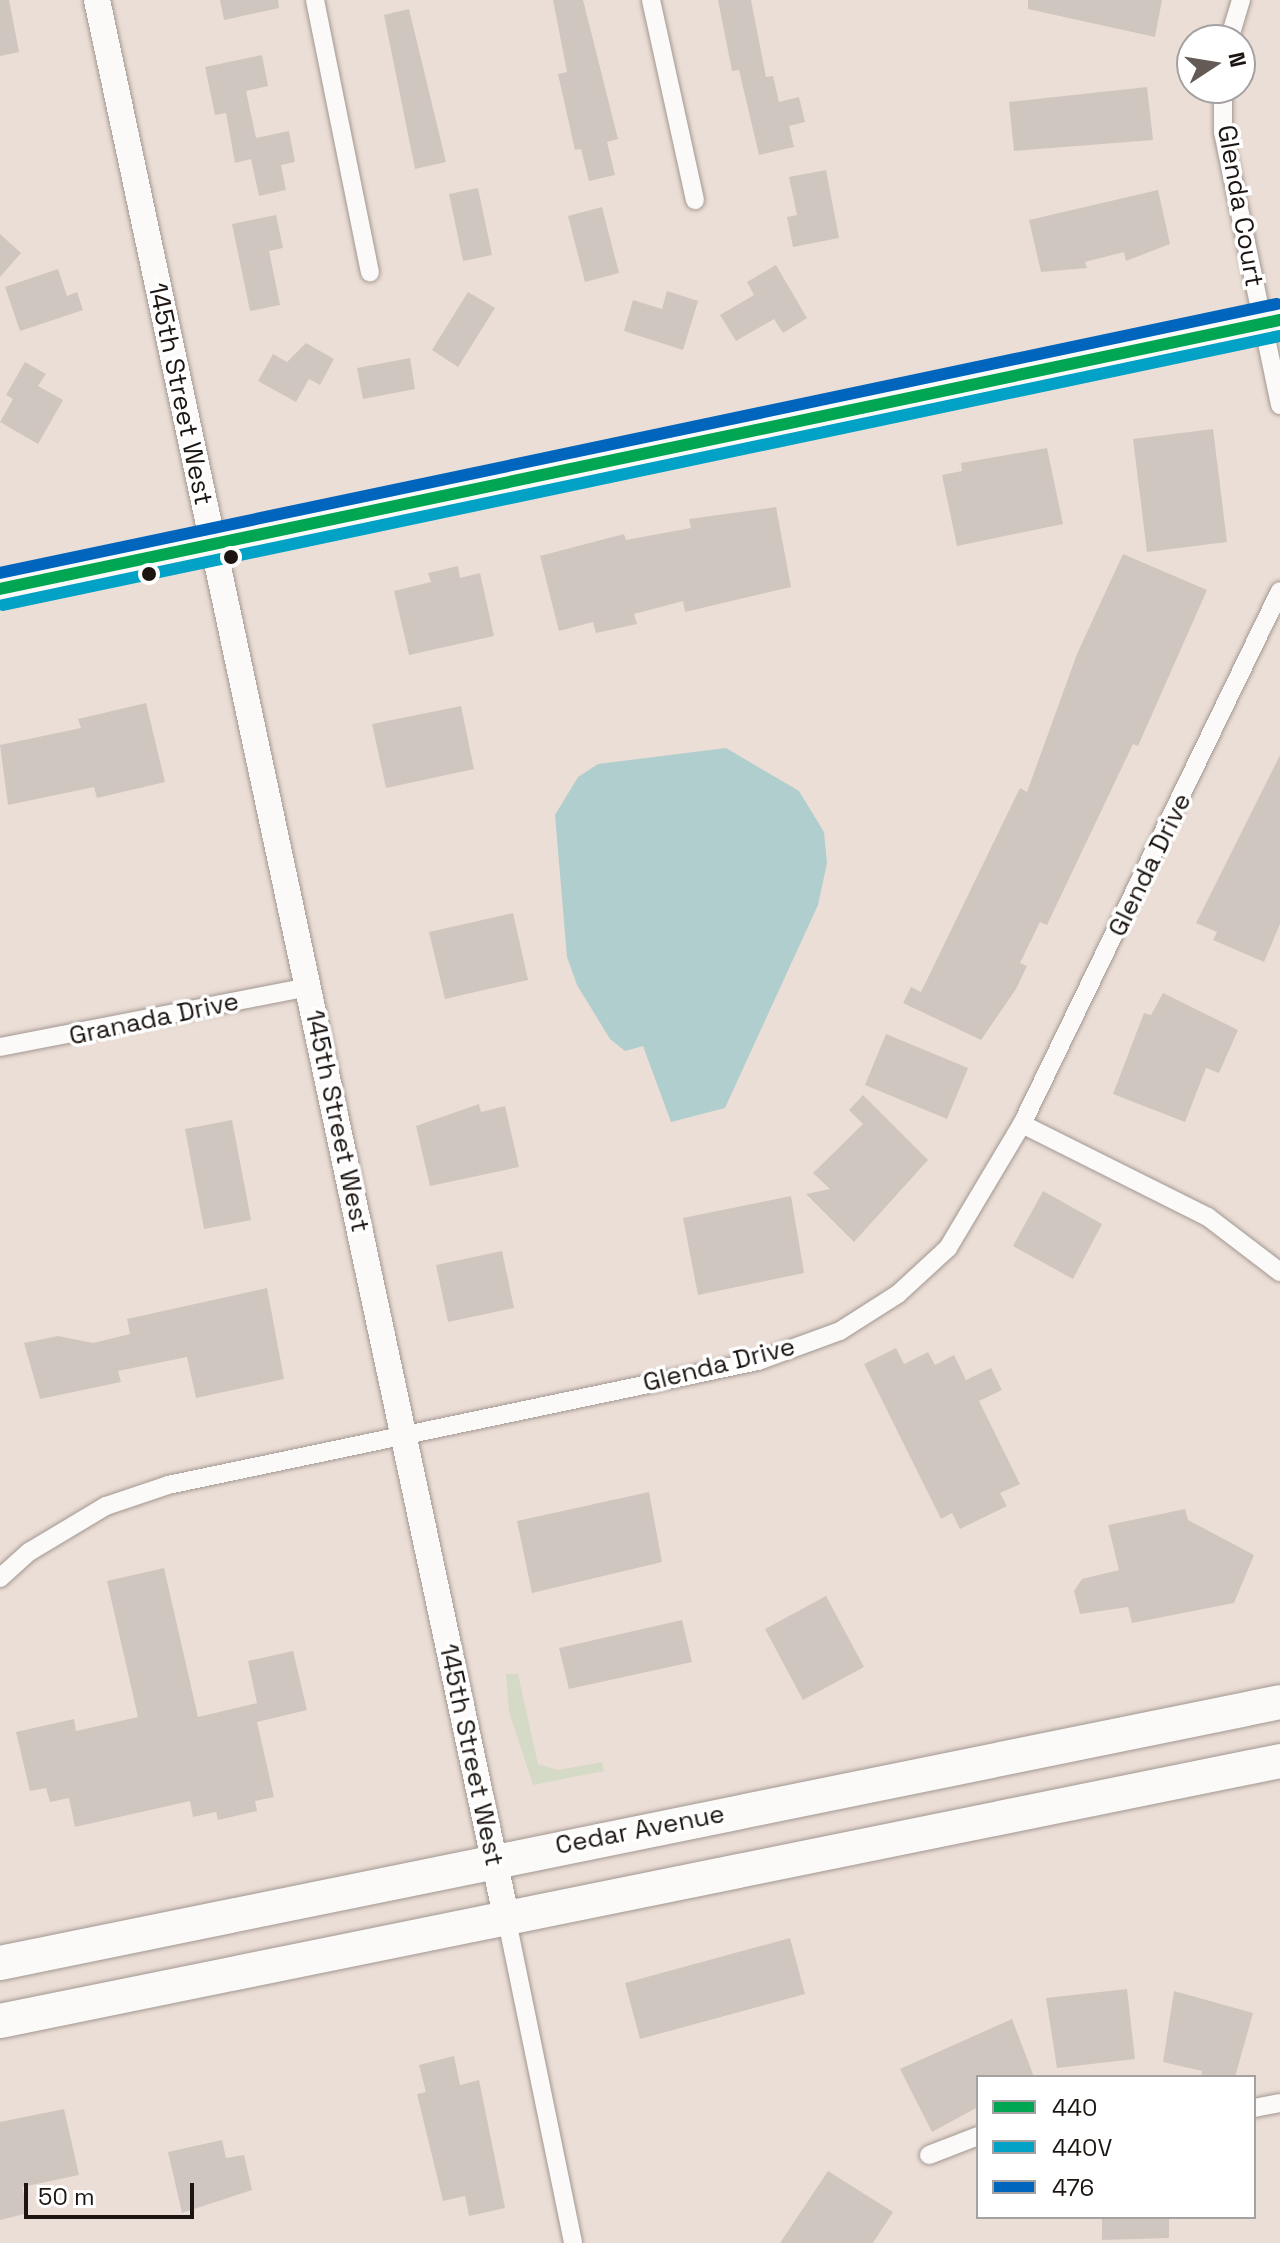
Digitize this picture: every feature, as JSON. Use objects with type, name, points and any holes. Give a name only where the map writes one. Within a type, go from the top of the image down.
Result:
[{"type":"highway","name":"Cedar Avenue","points":[[0,1963],[493,1859],[1280,1702]]},
{"type":"highway","points":[[0,2021],[1280,1761]]},
{"type":"street","name":"145th Street West","points":[[97,0],[404,1435],[573,2243]]},
{"type":"street","points":[[315,0],[370,273]]},
{"type":"street","points":[[651,0],[695,200]]},
{"type":"street","points":[[1234,24],[1241,0]]},
{"type":"street","name":"Glenda Court","points":[[1223,104],[1223,132],[1271,322]]},
{"type":"street","points":[[0,589],[1271,322],[1280,405]]},
{"type":"street","name":"Glenda Drive","points":[[0,1578],[29,1552],[106,1506],[168,1485],[758,1361],[840,1331],[898,1294],[948,1248],[1022,1124],[1280,591]]},
{"type":"street","name":"Granada Drive","points":[[0,1047],[308,987]]},
{"type":"street","points":[[1022,1124],[1208,1217],[1280,1272]]},
{"type":"street","points":[[1256,2108],[1280,2103]]},
{"type":"street","points":[[929,2155],[976,2137]]},
{"type":"green space","points":[[506,1674],[518,1674],[538,1764],[558,1770],[602,1762],[604,1771],[533,1785],[509,1712]]},
{"type":"water","points":[[726,748],[799,791],[824,832],[827,863],[818,905],[725,1108],[671,1122],[643,1046],[625,1051],[610,1039],[577,985],[567,957],[555,815],[578,777],[598,764]]},
{"type":"building","points":[[0,0],[9,0],[19,52],[0,56]]},
{"type":"building","points":[[220,0],[278,0],[279,8],[224,20]]},
{"type":"building","points":[[553,0],[583,0],[618,139],[607,142],[615,175],[589,181],[581,149],[575,150],[558,74],[567,72]]},
{"type":"building","points":[[718,0],[751,0],[766,77],[773,76],[779,102],[799,97],[805,122],[789,126],[794,147],[759,155],[739,70],[732,71]]},
{"type":"building","points":[[1028,0],[1162,0],[1155,37],[1028,9]]},
{"type":"building","points":[[409,9],[446,162],[415,169],[384,15]]},
{"type":"building","points":[[262,55],[268,86],[246,91],[256,138],[289,131],[295,162],[281,165],[286,190],[259,196],[251,159],[235,163],[226,113],[215,115],[205,67]]},
{"type":"building","points":[[1147,87],[1153,140],[1014,151],[1009,102]]},
{"type":"building","points":[[826,170],[839,238],[793,247],[787,217],[797,215],[789,177]]},
{"type":"building","points":[[478,188],[492,255],[463,261],[449,194]]},
{"type":"building","points":[[1158,190],[1170,244],[1126,261],[1124,252],[1085,262],[1087,268],[1041,272],[1029,220]]},
{"type":"building","points":[[602,207],[619,273],[585,282],[568,216]]},
{"type":"building","points":[[276,215],[283,248],[269,251],[280,305],[250,311],[232,224]]},
{"type":"building","points":[[0,234],[21,253],[0,277]]},
{"type":"building","points":[[776,265],[807,318],[783,333],[774,319],[736,341],[720,315],[754,295],[747,282]]},
{"type":"building","points":[[58,269],[67,296],[77,292],[83,310],[20,331],[5,287]]},
{"type":"building","points":[[667,291],[698,301],[683,350],[624,331],[633,300],[662,309]]},
{"type":"building","points":[[468,292],[495,308],[458,367],[432,350]]},
{"type":"building","points":[[306,343],[334,359],[320,385],[309,379],[296,402],[258,381],[273,354],[287,362]]},
{"type":"building","points":[[410,358],[415,389],[363,399],[357,368]]},
{"type":"building","points":[[25,362],[46,374],[38,386],[63,400],[38,444],[0,422],[13,399],[6,395]]},
{"type":"building","points":[[1213,429],[1227,542],[1147,552],[1133,439]]},
{"type":"building","points":[[1047,448],[1063,524],[957,546],[942,475],[962,471],[961,463]]},
{"type":"building","points":[[776,507],[791,587],[685,612],[683,601],[634,614],[637,624],[596,633],[593,622],[559,631],[540,556],[624,534],[626,540],[691,528],[689,519]]},
{"type":"building","points":[[1123,554],[1207,590],[1138,746],[1133,744],[1047,925],[1040,922],[1020,963],[1027,966],[1016,989],[981,1040],[903,1003],[911,987],[921,992],[1020,788],[1027,792],[1077,654]]},
{"type":"building","points":[[458,566],[460,578],[480,573],[494,636],[409,655],[394,591],[431,582],[428,573]]},
{"type":"building","points":[[146,703],[165,782],[97,798],[94,787],[8,805],[0,745],[81,728],[78,719]]},
{"type":"building","points":[[461,706],[474,769],[386,788],[372,724]]},
{"type":"building","points":[[1280,755],[1280,924],[1264,962],[1213,940],[1217,932],[1196,923]]},
{"type":"building","points":[[513,913],[528,980],[445,999],[429,932]]},
{"type":"building","points":[[1163,993],[1238,1030],[1219,1073],[1206,1068],[1185,1122],[1113,1094],[1144,1013],[1151,1015]]},
{"type":"building","points":[[886,1034],[968,1068],[947,1119],[865,1085]]},
{"type":"building","points":[[863,1095],[928,1160],[854,1242],[806,1194],[830,1189],[813,1173],[863,1124],[849,1110]]},
{"type":"building","points":[[479,1104],[481,1112],[505,1106],[519,1167],[430,1186],[416,1126]]},
{"type":"building","points":[[232,1120],[251,1220],[204,1229],[185,1129]]},
{"type":"building","points":[[1043,1191],[1102,1224],[1073,1279],[1013,1246]]},
{"type":"building","points":[[791,1196],[804,1273],[698,1295],[683,1218]]},
{"type":"building","points":[[502,1251],[514,1308],[448,1322],[436,1265]]},
{"type":"building","points":[[267,1288],[284,1379],[196,1398],[187,1357],[118,1371],[121,1382],[40,1399],[24,1343],[58,1336],[93,1343],[130,1334],[127,1319]]},
{"type":"building","points":[[896,1348],[904,1364],[928,1352],[935,1365],[954,1355],[966,1380],[991,1368],[1002,1390],[979,1401],[1020,1484],[1000,1493],[1007,1506],[960,1529],[952,1513],[941,1519],[864,1364]]},
{"type":"building","points":[[649,1492],[662,1562],[532,1593],[517,1521]]},
{"type":"building","points":[[1185,1509],[1188,1520],[1254,1555],[1234,1603],[1132,1623],[1128,1607],[1080,1614],[1074,1591],[1082,1579],[1119,1570],[1108,1525]]},
{"type":"building","points":[[164,1568],[198,1717],[257,1703],[248,1661],[293,1651],[307,1710],[257,1722],[274,1797],[255,1801],[257,1811],[218,1820],[216,1812],[193,1817],[190,1801],[75,1827],[69,1798],[50,1802],[46,1788],[30,1791],[16,1732],[74,1719],[76,1731],[138,1717],[107,1581]]},
{"type":"building","points":[[826,1596],[864,1667],[803,1700],[765,1629]]},
{"type":"building","points":[[682,1620],[692,1662],[569,1689],[559,1648]]},
{"type":"building","points":[[790,1938],[805,1994],[640,2039],[625,1983]]},
{"type":"building","points":[[1127,1989],[1135,2059],[1057,2068],[1046,1998]]},
{"type":"building","points":[[1174,1991],[1253,2013],[1236,2075],[1201,2075],[1202,2071],[1163,2062]]},
{"type":"building","points":[[1012,2019],[1033,2075],[976,2075],[976,2108],[932,2132],[900,2069]]},
{"type":"building","points":[[454,2056],[460,2085],[479,2080],[505,2208],[469,2216],[465,2196],[443,2201],[417,2094],[426,2092],[419,2065]]},
{"type":"building","points":[[64,2109],[79,2175],[22,2187],[28,2213],[0,2220],[0,2122]]},
{"type":"building","points":[[222,2140],[226,2158],[244,2155],[252,2190],[182,2213],[168,2152]]},
{"type":"building","points":[[828,2171],[893,2212],[873,2243],[780,2243]]},
{"type":"building","points":[[1102,2219],[1169,2219],[1169,2238],[1102,2240]]},
{"type":"transit line","name":"476","points":[[0,573],[1277,304]]},
{"type":"transit line","name":"440","points":[[0,589],[1280,320]]},
{"type":"transit line","name":"440V","points":[[3,605],[1280,336]]}]
